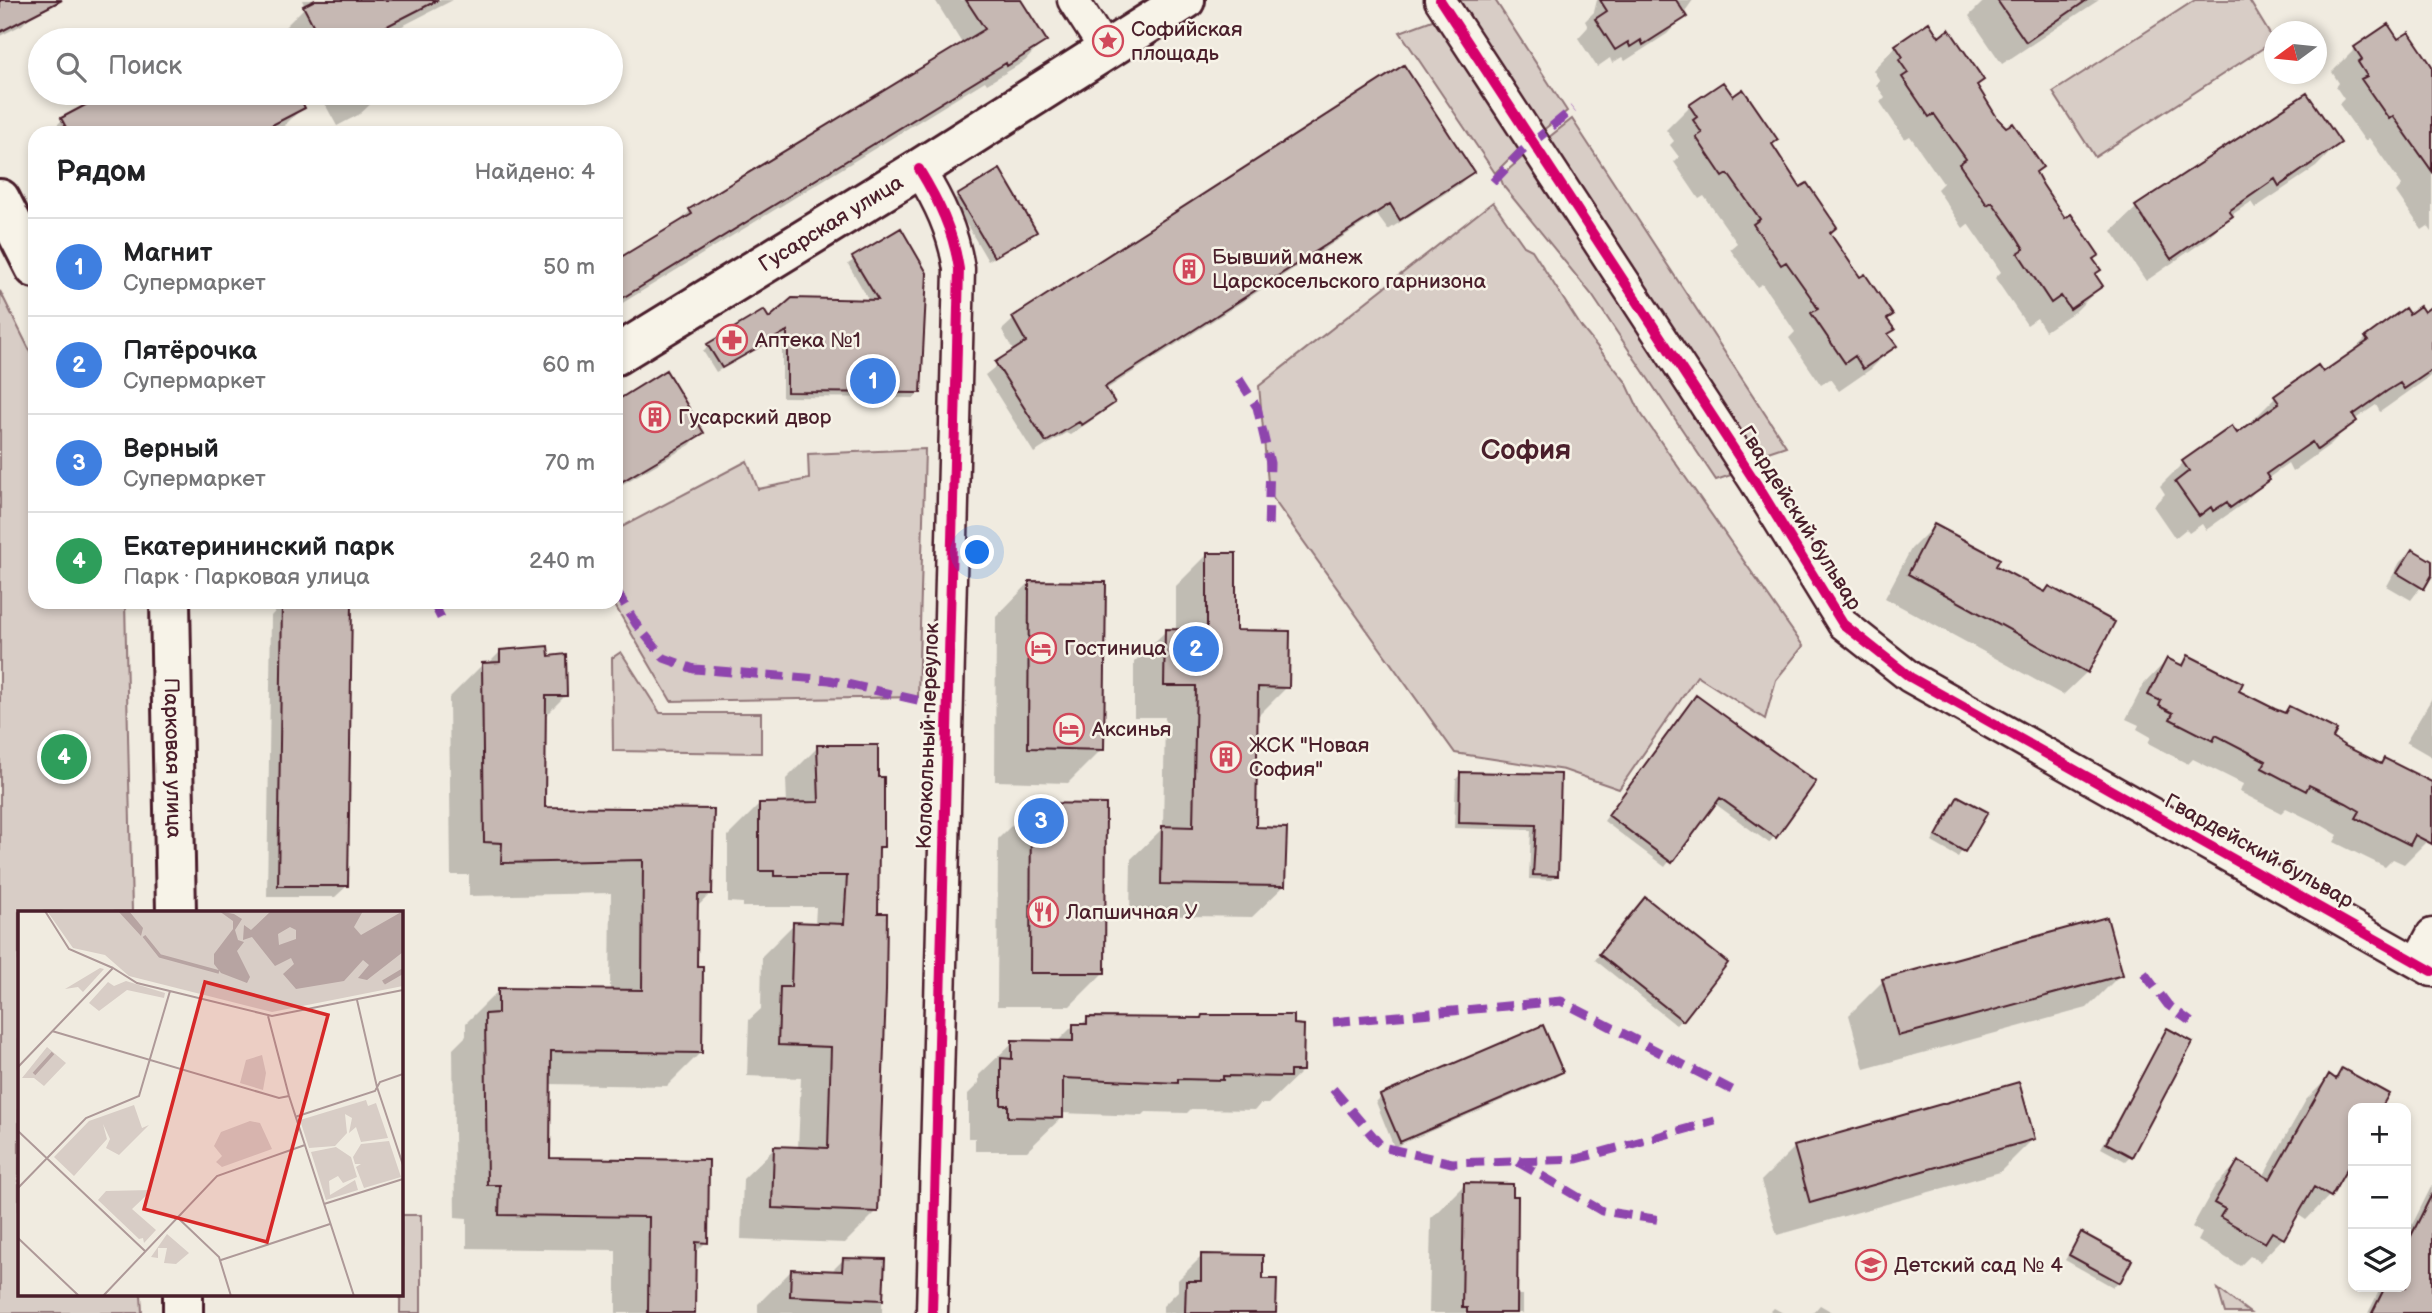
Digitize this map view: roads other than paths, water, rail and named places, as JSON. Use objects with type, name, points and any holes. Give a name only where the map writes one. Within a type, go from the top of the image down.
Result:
[{"type":"street","points":[[1073,0],[1106,51]]},
{"type":"street","name":"Гусарская улица","points":[[623,351],[919,169],[1185,0]]},
{"type":"street","name":"Гвардейский бульвар","points":[[1440,0],[1756,483],[1843,624],[1910,677],[2425,967]]},
{"type":"street","name":"Колокольный переулок","points":[[919,169],[945,212],[955,241],[959,269],[932,1313]]},
{"type":"street","points":[[0,199],[28,254]]},
{"type":"street","name":"Парковая улица","points":[[170,609],[176,911]]},
{"type":"street","points":[[2425,967],[2432,934]]},
{"type":"place","name":"Софийская площадь","points":[[1108,41]]},
{"type":"place","name":"Бывший манеж Царскосельского гарнизона","points":[[1189,269]]},
{"type":"place","name":"Аптека №1","points":[[732,340]]},
{"type":"place","name":"Магнит","points":[[873,381]]},
{"type":"place","name":"Гусарский двор","points":[[655,417]]},
{"type":"place","name":"Гостиница","points":[[1041,648]]},
{"type":"place","name":"Пятёрочка","points":[[1196,649]]},
{"type":"place","name":"Аксинья","points":[[1069,729]]},
{"type":"place","name":"Екатерининский парк","points":[[64,757]]},
{"type":"place","name":"ЖСК \"Новая София\"","points":[[1226,757]]},
{"type":"place","name":"Верный","points":[[1041,821]]},
{"type":"place","name":"Лапшичная У","points":[[1043,912]]},
{"type":"place","name":"Детский сад № 4","points":[[1871,1265]]},
{"type":"district","name":"София","points":[[1526,450]]}]
